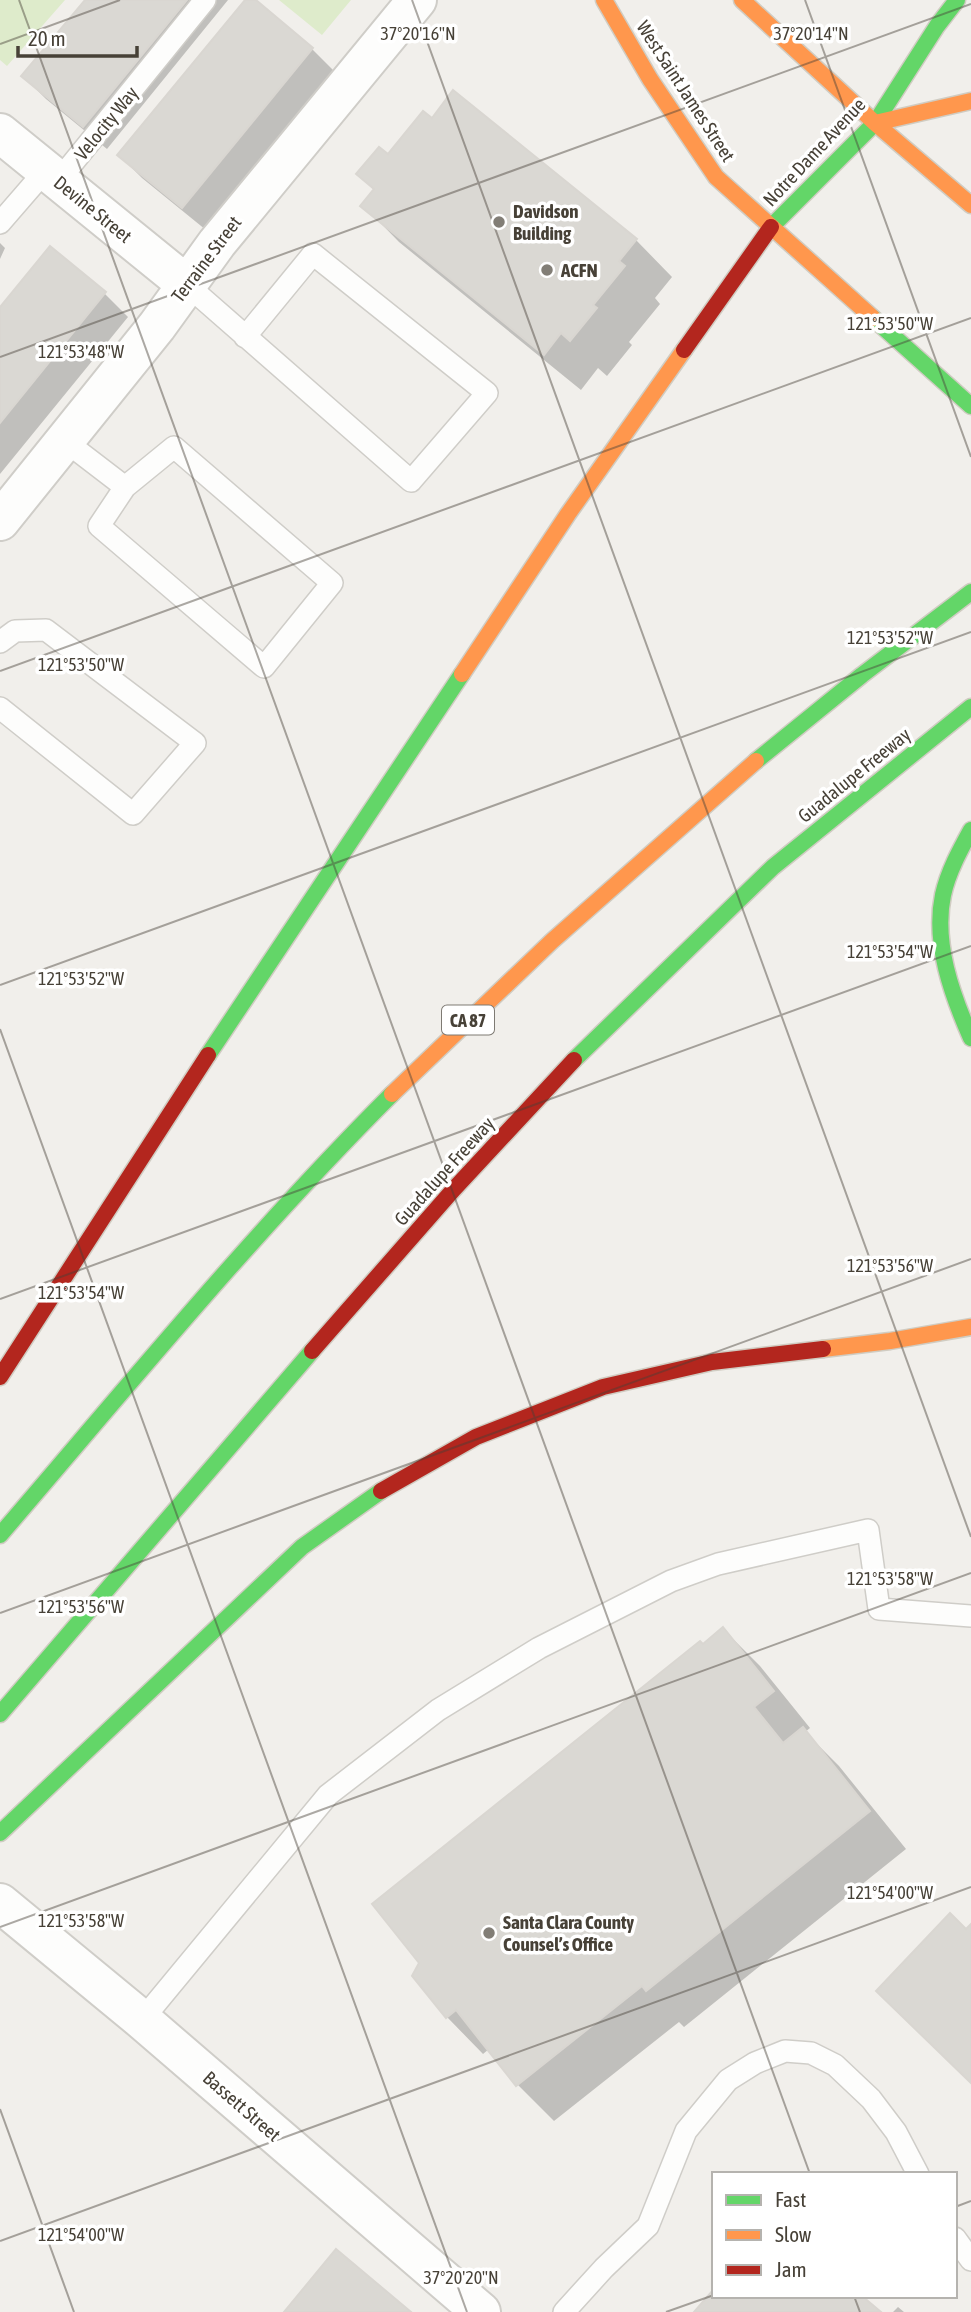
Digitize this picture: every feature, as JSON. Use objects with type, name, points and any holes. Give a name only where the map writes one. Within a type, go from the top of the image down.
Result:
[{"type":"main road","name":"West Saint James Street","points":[[604,0],[650,79],[716,177],[971,406]]},
{"type":"main road","points":[[743,0],[875,123],[971,205]]},
{"type":"main road","name":"Notre Dame Avenue","points":[[0,1377],[206,1059],[568,514],[771,227],[875,123],[937,26],[957,0]]},
{"type":"main road","points":[[875,123],[971,101]]},
{"type":"main road","name":"CA 87","points":[[0,1535],[269,1224],[360,1126],[479,1009],[660,842],[920,629],[971,592]]},
{"type":"main road","name":"Guadalupe Freeway","points":[[0,1714],[454,1189],[580,1054],[773,867],[971,707]]},
{"type":"main road","points":[[971,831],[956,857],[943,898],[942,940],[951,987],[971,1038]]},
{"type":"main road","points":[[0,1833],[302,1547],[383,1490],[476,1437],[603,1387],[712,1362],[890,1341],[971,1327]]},
{"type":"street","name":"Terraine Street","points":[[0,521],[157,326],[217,243],[416,0]]},
{"type":"street","name":"Devine Street","points":[[0,133],[186,284]]},
{"type":"street","name":"Bassett Street","points":[[0,1903],[142,2020],[481,2312]]},
{"type":"lane","name":"Velocity Way","points":[[0,223],[52,175],[205,0]]},
{"type":"lane","points":[[186,284],[245,337],[411,481],[486,393],[313,254],[245,337]]},
{"type":"lane","points":[[65,441],[125,487]]},
{"type":"lane","points":[[174,447],[332,583],[264,667],[99,526],[125,487],[174,447]]},
{"type":"lane","points":[[0,642],[15,631],[46,629],[195,743],[133,814],[0,708]]},
{"type":"lane","points":[[142,2020],[328,1795],[438,1710],[539,1648],[671,1580],[718,1564],[868,1530],[879,1609],[971,1616]]},
{"type":"lane","points":[[564,2312],[604,2267],[648,2226],[686,2132],[728,2080],[755,2063],[785,2051],[811,2053],[835,2066],[871,2099],[896,2132],[917,2172]]},
{"type":"lane","points":[[957,2241],[971,2260]]},
{"type":"green space","points":[[0,0],[65,0],[7,66],[0,60]]},
{"type":"green space","points":[[279,0],[351,0],[322,35]]},
{"type":"building","points":[[85,0],[187,0],[83,127],[21,76]]},
{"type":"building","points":[[245,0],[256,0],[313,48],[182,208],[117,155]]},
{"type":"building","name":"Davidson Building","points":[[453,90],[637,239],[619,261],[625,266],[593,305],[597,308],[570,341],[561,333],[544,355],[360,206],[374,189],[356,174],[379,147],[388,154],[423,111],[432,118]]},
{"type":"building","points":[[50,246],[106,292],[0,423],[0,307]]},
{"type":"building","points":[[723,1627],[774,1691],[754,1707],[783,1743],[803,1727],[870,1811],[646,1991],[642,1986],[516,2086],[456,2010],[446,2018],[412,1976],[419,1963],[372,1904],[700,1641],[703,1644]]},
{"type":"building","points":[[950,1913],[966,1929],[971,1924],[971,2083],[876,1991]]},
{"type":"building","points":[[336,2249],[411,2312],[284,2312]]},
{"type":"building","points":[[712,2291],[712,2298],[864,2298],[881,2312],[694,2312]]},
{"type":"traffic: fast","points":[[771,227],[875,123],[937,26],[957,0]]},
{"type":"traffic: fast","points":[[873,318],[971,406]]},
{"type":"traffic: fast","points":[[756,761],[862,675],[971,592]]},
{"type":"traffic: fast","points":[[208,1055],[462,674]]},
{"type":"traffic: fast","points":[[574,1060],[773,867],[971,707]]},
{"type":"traffic: fast","points":[[971,830],[945,886],[940,932],[951,987],[971,1038]]},
{"type":"traffic: fast","points":[[0,1535],[241,1255],[392,1094]]},
{"type":"traffic: fast","points":[[0,1714],[312,1351]]},
{"type":"traffic: fast","points":[[0,1833],[302,1547],[381,1491]]},
{"type":"traffic: slow","points":[[604,0],[650,79],[716,177],[873,318]]},
{"type":"traffic: slow","points":[[742,0],[875,123],[971,205]]},
{"type":"traffic: slow","points":[[875,123],[971,101]]},
{"type":"traffic: slow","points":[[462,674],[568,514],[684,350]]},
{"type":"traffic: slow","points":[[392,1094],[552,941],[756,761]]},
{"type":"traffic: slow","points":[[823,1349],[971,1327]]},
{"type":"traffic: jam","points":[[684,350],[771,227]]},
{"type":"traffic: jam","points":[[0,1377],[208,1055]]},
{"type":"traffic: jam","points":[[312,1351],[454,1189],[574,1060]]},
{"type":"traffic: jam","points":[[381,1491],[476,1437],[603,1387],[712,1362],[823,1349]]},
{"type":"place","name":"Davidson Building","points":[[499,222]]},
{"type":"place","name":"ACFN","points":[[547,270]]},
{"type":"place","name":"Santa Clara County Counsel’s Office","points":[[489,1933]]}]
